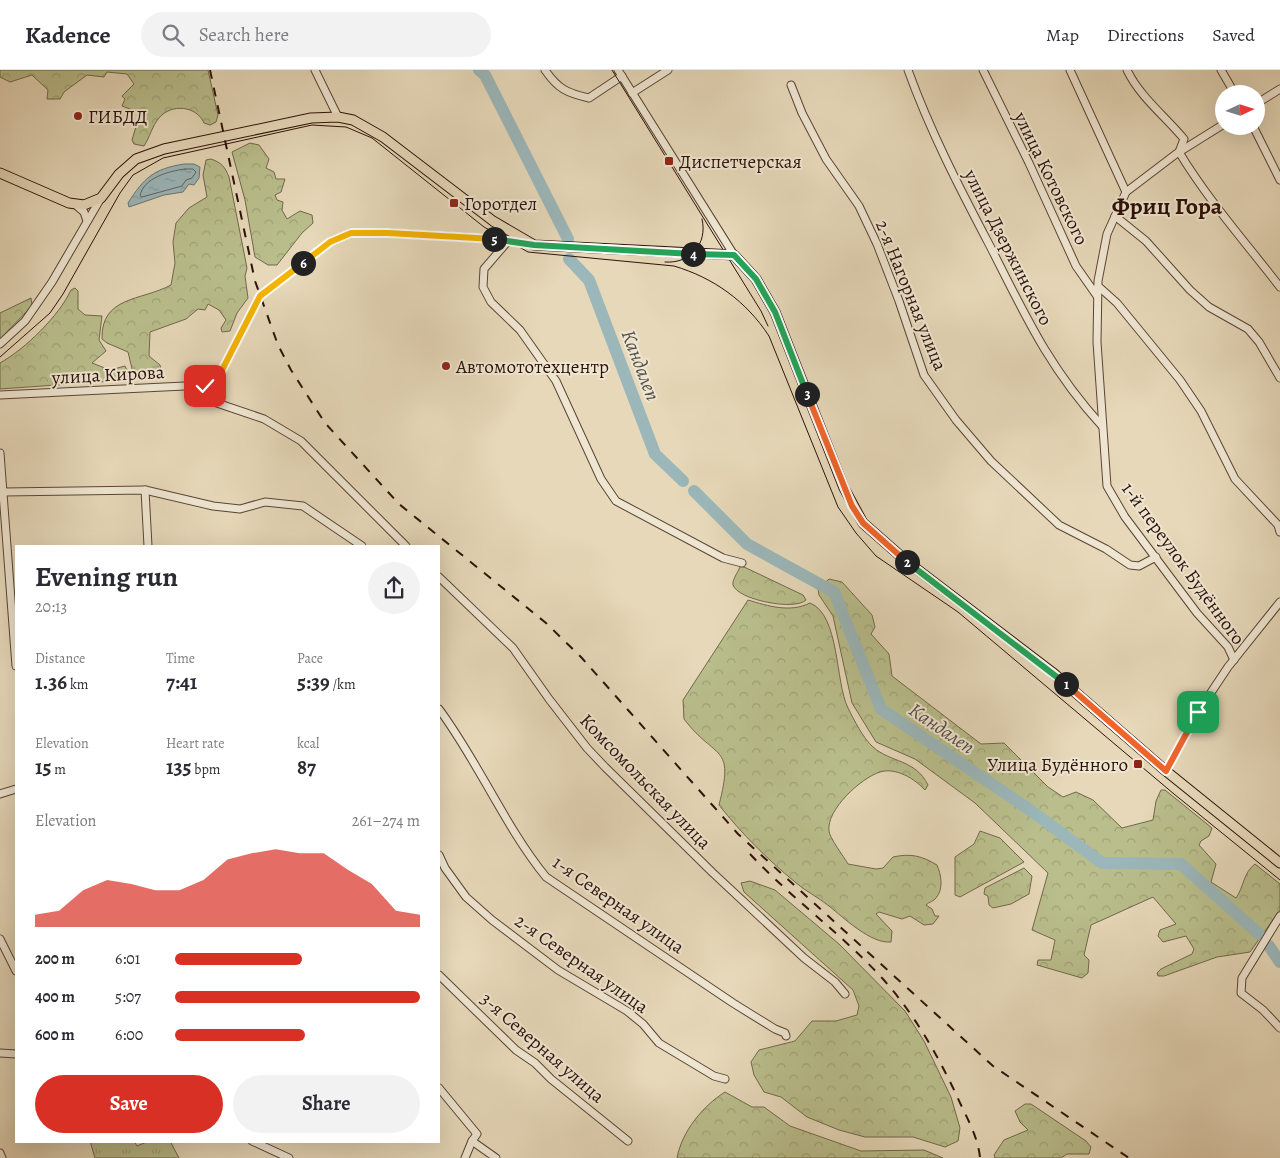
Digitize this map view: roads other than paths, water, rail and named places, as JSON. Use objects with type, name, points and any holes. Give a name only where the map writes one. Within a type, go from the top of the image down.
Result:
[{"type":"main road","points":[[0,173],[76,205],[84,204],[101,198],[118,174],[136,159],[164,149],[311,118],[338,117],[353,120],[383,137],[492,221],[534,245],[734,255],[756,279],[775,312],[844,488],[863,523],[905,560],[1052,672],[1166,771],[1280,863]]},
{"type":"street","points":[[315,70],[338,117]]},
{"type":"street","points":[[544,70],[556,86],[573,94],[590,98],[620,73],[734,255]]},
{"type":"street","points":[[632,93],[668,70]]},
{"type":"street","name":"улица Дзержинского","points":[[908,70],[926,117],[954,177],[1020,308],[1064,382],[1103,427]]},
{"type":"street","name":"улица Котовского","points":[[983,70],[1029,163],[1076,266],[1098,296]]},
{"type":"street","points":[[1070,70],[1126,192],[1178,152],[1215,129]]},
{"type":"street","points":[[1127,70],[1151,105],[1163,114],[1184,139],[1178,152]]},
{"type":"street","points":[[1221,70],[1230,85]]},
{"type":"street","name":"2-я Нагорная улица","points":[[791,85],[802,113],[822,151],[859,206],[877,244],[924,375],[956,420],[991,461],[1059,525],[1106,549],[1130,565],[1139,566],[1156,557]]},
{"type":"street","points":[[1265,98],[1280,89]]},
{"type":"street","points":[[1258,135],[1280,180]]},
{"type":"street","points":[[1178,152],[1197,182],[1214,200],[1254,257],[1280,287]]},
{"type":"street","name":"1-й переулок Будённого","points":[[1126,192],[1107,234],[1098,286],[1097,342],[1107,486],[1125,518],[1198,614],[1228,647],[1234,660]]},
{"type":"street","points":[[0,344],[31,313],[52,282],[101,198]]},
{"type":"street","points":[[76,205],[84,212],[87,221]]},
{"type":"street","points":[[1115,216],[1146,241],[1208,307],[1248,329],[1259,342],[1280,378]]},
{"type":"street","points":[[405,545],[301,441],[264,419],[208,400],[205,386],[214,382],[220,374],[260,296],[330,242],[351,233],[388,233],[508,240],[534,245]]},
{"type":"street","points":[[508,240],[484,269],[483,287],[491,302],[520,330],[556,381],[602,478],[616,501],[723,558],[742,563]]},
{"type":"street","points":[[1098,286],[1117,303],[1180,380],[1201,411],[1234,479],[1278,525],[1280,532]]},
{"type":"street","name":"улица Кирова","points":[[0,395],[205,386]]},
{"type":"street","points":[[0,453],[15,652]]},
{"type":"street","points":[[4,492],[145,490],[213,506],[240,509],[265,502],[303,506],[361,545]]},
{"type":"street","points":[[145,490],[148,545]]},
{"type":"street","name":"Комсомольская улица","points":[[440,578],[513,648],[549,699],[599,760],[713,873],[804,958],[835,982],[845,994]]},
{"type":"street","points":[[1166,771],[1198,712],[1234,660],[1280,602]]},
{"type":"street","name":"1-я Северная улица","points":[[440,710],[463,742],[500,810],[528,854],[546,877],[734,1003],[775,1029],[785,1032],[786,1036]]},
{"type":"street","points":[[0,794],[15,789]]},
{"type":"street","name":"2-я Северная улица","points":[[440,857],[445,868],[466,897],[492,920],[558,970],[626,1011],[643,1024],[660,1043],[714,1076],[724,1079]]},
{"type":"street","points":[[1280,916],[1242,978],[1241,993],[1263,1010],[1280,1028]]},
{"type":"street","points":[[0,939],[15,969]]},
{"type":"street","name":"3-я Северная улица","points":[[440,976],[516,1050],[535,1063],[551,1079],[628,1141]]},
{"type":"street","points":[[0,1052],[15,1054]]},
{"type":"street","points":[[440,1089],[477,1134],[465,1158]]},
{"type":"street","points":[[472,1141],[496,1158]]},
{"type":"street","points":[[256,1143],[289,1158]]},
{"type":"street","points":[[0,1153],[2,1158]]},
{"type":"water","points":[[184,164],[194,164],[200,167],[199,178],[194,185],[189,184],[183,192],[164,195],[129,207],[128,203],[134,194],[150,176],[164,169]]},
{"type":"waterway","name":"Кандалеп","points":[[479,70],[485,75],[568,239]]},
{"type":"waterway","name":"Кандалеп","points":[[569,259],[589,280],[655,454],[683,481]]},
{"type":"waterway","name":"Кандалеп","points":[[694,491],[747,544],[834,592],[881,709],[1030,810],[1102,863],[1181,864],[1259,934]]},
{"type":"waterway","name":"Кандалеп","points":[[1269,946],[1280,962]]},
{"type":"tram line","points":[[612,70],[761,311],[768,326]]},
{"type":"tram line","points":[[0,357],[50,313],[63,294],[120,193],[133,175],[163,158],[312,125],[346,127],[372,138],[484,227],[528,252],[674,266],[702,277],[728,292],[750,312],[769,336],[838,507],[856,533],[876,556],[958,612],[1174,794],[1280,880]]},
{"type":"tram line","points":[[665,262],[682,260],[695,251],[702,237],[702,219]]},
{"type":"railway","points":[[210,70],[255,281],[278,345],[291,370],[325,423],[399,504],[546,623],[581,657],[738,834],[993,1066],[1129,1158]]},
{"type":"railway","points":[[750,854],[867,963],[905,1006],[924,1034],[948,1078],[974,1133],[980,1158]]},
{"type":"place","name":"ГИБДД","points":[[78,116]]},
{"type":"place","name":"Диспетчерская","points":[[669,161]]},
{"type":"place","name":"Горотдел","points":[[454,203]]},
{"type":"place","name":"Автомототехцентр","points":[[446,366]]},
{"type":"place","name":"Улица Будённого","points":[[1138,764]]},
{"type":"district","name":"Фриц Гора","points":[[1167,206]]}]
